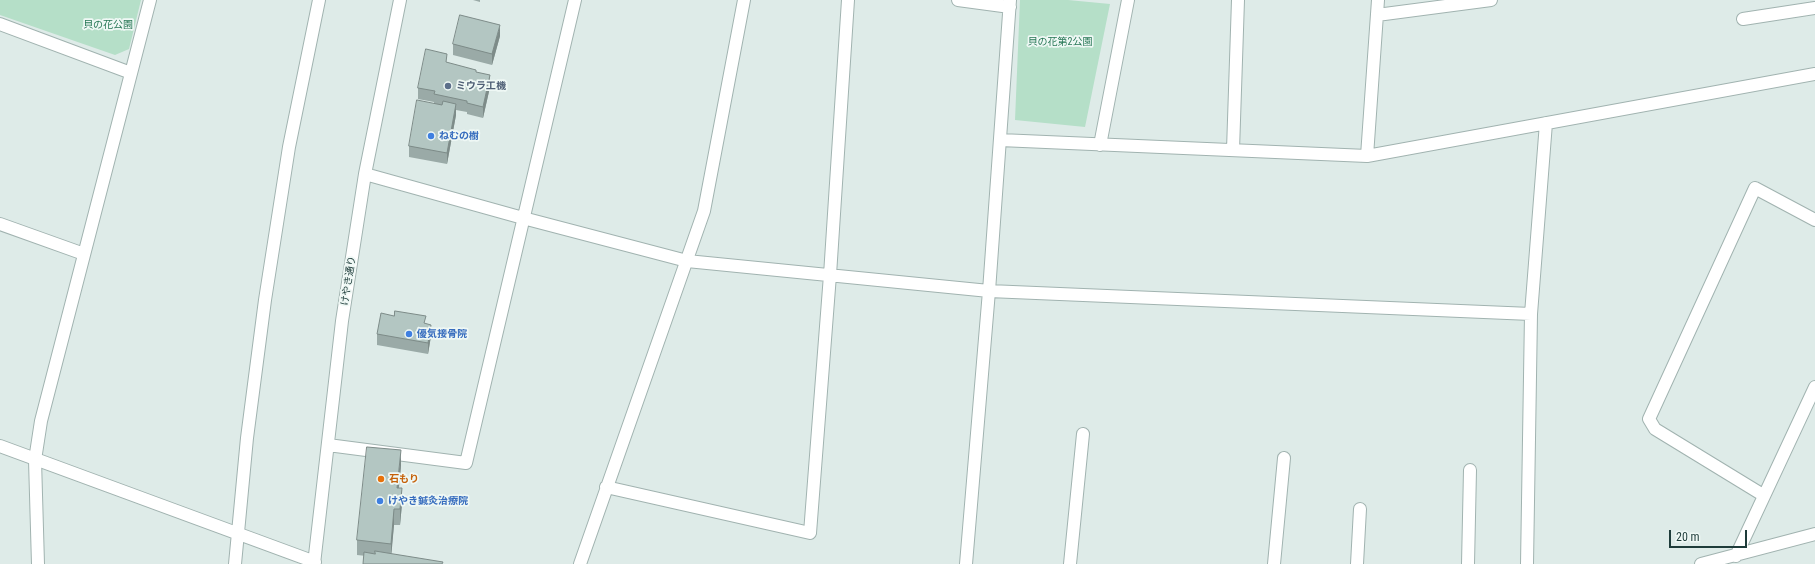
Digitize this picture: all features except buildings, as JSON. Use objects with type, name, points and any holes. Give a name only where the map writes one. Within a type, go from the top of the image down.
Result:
[{"type":"street","points":[[38,564],[34,460],[42,420],[150,0]]},
{"type":"street","points":[[235,564],[246,446],[265,300],[290,147],[319,0]]},
{"type":"street","name":"けやき通り","points":[[315,563],[342,321],[365,174],[400,0]]},
{"type":"street","points":[[328,445],[466,463],[575,0]]},
{"type":"street","points":[[580,564],[704,211],[744,0]]},
{"type":"street","points":[[606,487],[810,533],[830,275],[848,0]]},
{"type":"street","points":[[958,0],[1010,4],[989,291],[966,564]]},
{"type":"street","points":[[1100,145],[1128,0]]},
{"type":"street","points":[[1233,150],[1238,0]]},
{"type":"street","points":[[1367,156],[1378,0]]},
{"type":"street","points":[[1377,15],[1491,0]]},
{"type":"street","points":[[1743,19],[1815,8]]},
{"type":"street","points":[[0,24],[131,73]]},
{"type":"street","points":[[1000,140],[1367,156],[1815,74]]},
{"type":"street","points":[[1527,564],[1531,314],[1546,123]]},
{"type":"street","points":[[365,174],[523,218],[687,261],[989,291],[1531,314]]},
{"type":"street","points":[[1763,495],[1655,429],[1649,419],[1755,188],[1815,220]]},
{"type":"street","points":[[0,224],[84,254]]},
{"type":"street","points":[[1736,556],[1763,495],[1815,387]]},
{"type":"street","points":[[1070,564],[1083,434]]},
{"type":"street","points":[[0,446],[34,460],[315,563]]},
{"type":"street","points":[[1274,564],[1284,458]]},
{"type":"street","points":[[1468,564],[1470,470]]},
{"type":"street","points":[[1357,564],[1360,509]]},
{"type":"street","points":[[1701,564],[1815,534]]},
{"type":"green space","name":"貝の花公園","points":[[0,0],[141,0],[129,49],[115,55],[0,15]]},
{"type":"green space","name":"貝の花第2公園","points":[[1020,0],[1068,0],[1110,4],[1085,127],[1015,120]]},
{"type":"place","name":"ミウラ工機","points":[[448,86]]},
{"type":"place","name":"ねむの樹","points":[[431,136]]},
{"type":"place","name":"優気接骨院","points":[[409,334]]},
{"type":"place","name":"石もり","points":[[381,479]]},
{"type":"place","name":"けやき鍼灸治療院","points":[[380,501]]}]
